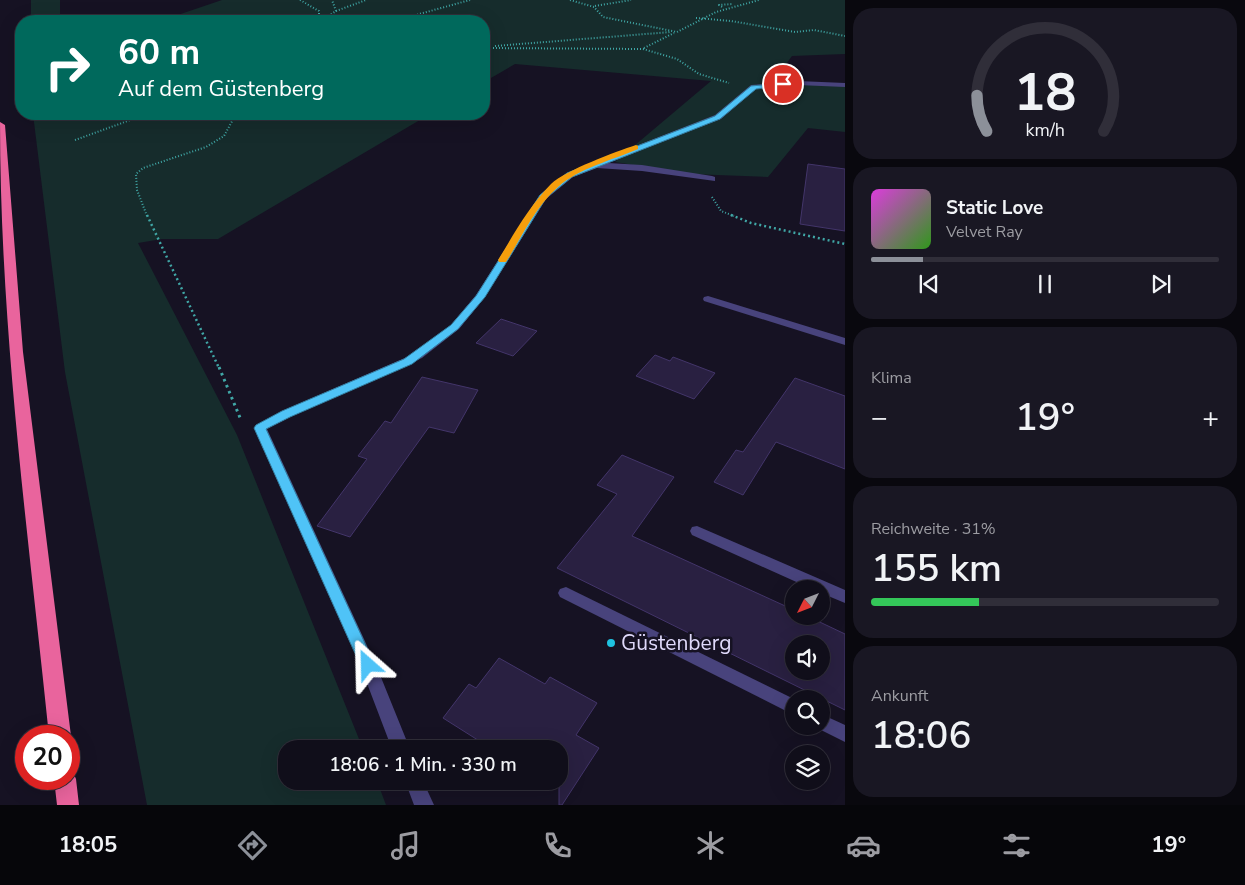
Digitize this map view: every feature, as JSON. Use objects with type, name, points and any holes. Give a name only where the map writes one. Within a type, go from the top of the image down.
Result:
[{"type":"highway","points":[[0,125],[16,352],[59,725]]},
{"type":"highway","points":[[66,790],[68,805]]},
{"type":"lane","points":[[397,740],[368,665],[260,428],[286,414],[418,356],[455,327],[480,297],[543,197],[570,175],[718,117],[754,87],[798,83],[845,84]]},
{"type":"lane","points":[[595,165],[642,168],[712,179]]},
{"type":"lane","points":[[708,298],[845,342]]},
{"type":"lane","points":[[697,531],[845,597]]},
{"type":"lane","points":[[566,593],[785,703]]},
{"type":"lane","points":[[830,726],[845,734]]},
{"type":"lane","points":[[418,790],[424,805]]},
{"type":"path","points":[[300,0],[319,11],[319,15]]},
{"type":"path","points":[[332,0],[336,11]]},
{"type":"path","points":[[330,15],[366,0]]},
{"type":"path","points":[[416,15],[470,0]]},
{"type":"path","points":[[570,0],[594,6],[631,0]]},
{"type":"path","points":[[643,49],[677,32],[696,18],[723,8],[758,0]]},
{"type":"path","points":[[723,8],[719,5],[736,5]]},
{"type":"path","points":[[594,6],[603,17],[677,32]]},
{"type":"path","points":[[696,18],[731,21],[795,32],[814,30],[845,36]]},
{"type":"path","points":[[490,48],[677,32]]},
{"type":"path","points":[[490,48],[643,49],[677,59],[699,74],[751,89]]},
{"type":"path","points":[[75,140],[130,120]]},
{"type":"path","points":[[233,120],[224,136],[206,147],[142,168],[136,174],[137,190],[146,213],[205,334],[238,419],[260,428]]},
{"type":"path","points":[[712,179],[711,196],[721,211],[751,223],[845,244]]},
{"type":"green space","points":[[31,0],[60,0],[60,15],[31,15]]},
{"type":"green space","points":[[222,0],[845,0],[845,54],[792,56],[772,83],[845,86],[845,132],[808,128],[768,177],[690,174],[615,162],[711,81],[515,64],[490,79],[490,15],[178,15]]},
{"type":"green space","points":[[34,120],[420,120],[218,239],[162,239],[138,243],[237,435],[359,740],[278,740],[278,790],[380,790],[386,805],[147,805],[65,372]]},
{"type":"building","points":[[808,164],[845,169],[845,231],[800,224]]},
{"type":"building","points":[[501,319],[537,331],[513,356],[476,343]]},
{"type":"building","points":[[655,355],[670,361],[673,357],[715,373],[694,399],[636,376]]},
{"type":"building","points":[[422,377],[478,390],[454,433],[429,427],[350,537],[317,526],[367,459],[358,456],[385,421],[391,423]]},
{"type":"building","points":[[795,378],[845,396],[845,469],[776,442],[743,495],[714,482],[736,450],[743,452]]},
{"type":"building","points":[[622,455],[674,477],[632,536],[785,606],[785,625],[826,625],[845,634],[845,710],[830,703],[830,690],[804,690],[557,568],[617,494],[597,485]]},
{"type":"building","points":[[499,658],[545,684],[550,677],[597,703],[576,735],[599,748],[562,805],[559,805],[559,790],[568,790],[568,740],[478,740],[443,718],[469,684],[476,688]]},
{"type":"slow traffic","points":[[502,260],[543,197],[555,185],[570,175],[636,148]]},
{"type":"place","name":"Güstenberg","points":[[611,643]]},
{"type":"route","points":[[368,665],[260,428],[286,414],[418,356],[455,327],[480,297],[543,197],[555,185],[570,175],[718,117],[754,87],[783,84]]}]
